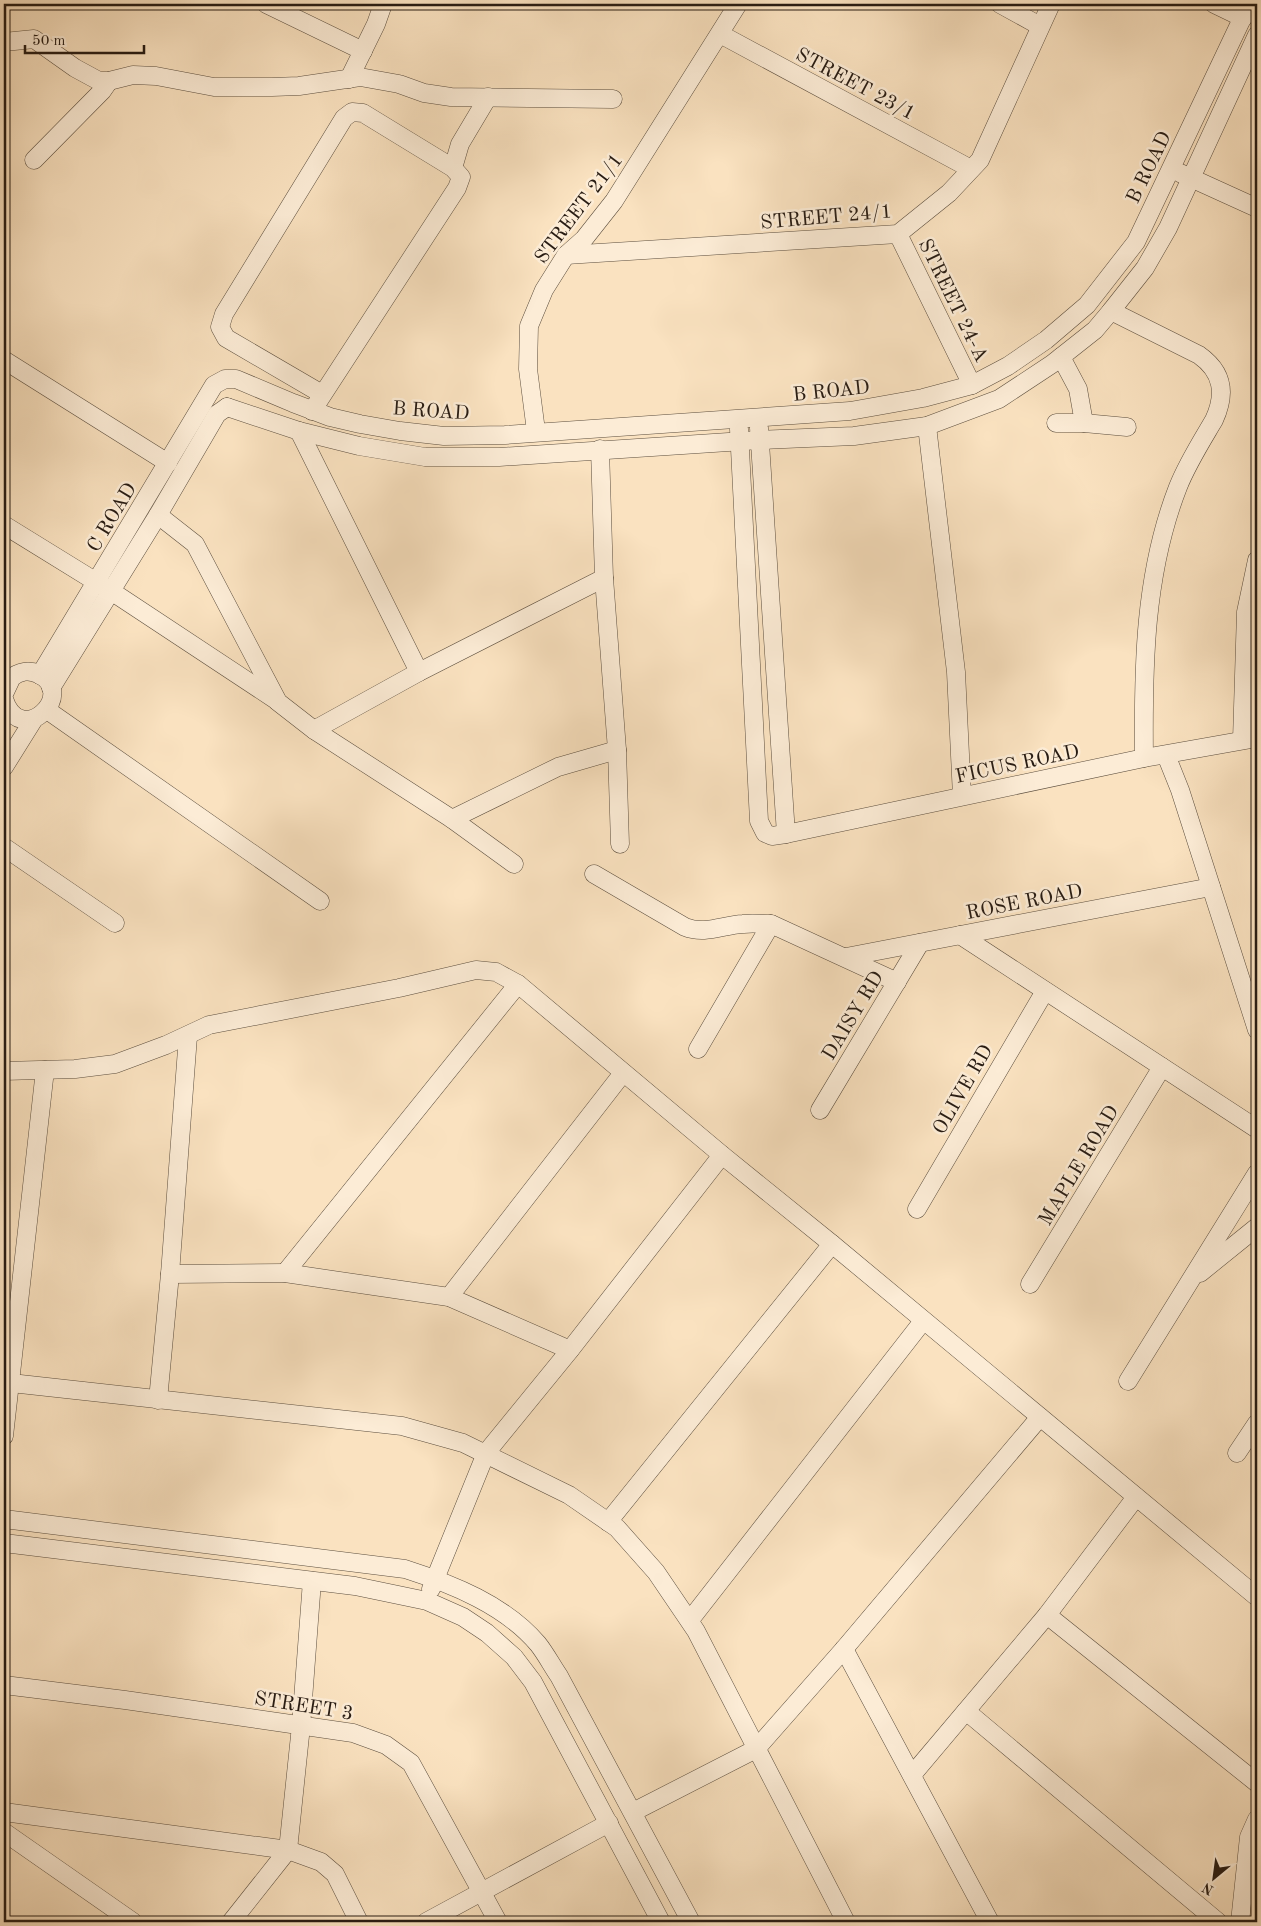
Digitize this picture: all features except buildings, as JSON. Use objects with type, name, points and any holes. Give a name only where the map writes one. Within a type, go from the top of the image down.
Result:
[{"type":"street","points":[[266,4],[363,51]]},
{"type":"street","points":[[349,79],[376,24],[383,4]]},
{"type":"street","name":"STREET 21/1","points":[[536,432],[528,369],[529,326],[544,290],[566,255],[584,239],[614,201],[738,4]]},
{"type":"street","points":[[1000,4],[1040,26]]},
{"type":"street","name":"STREET 24/1","points":[[566,255],[898,234],[949,193],[980,160],[1051,4]]},
{"type":"street","points":[[1214,4],[1246,11]]},
{"type":"street","name":"B ROAD","points":[[218,382],[225,379],[236,379],[312,411],[360,424],[444,436],[536,432],[850,411],[923,398],[972,385],[1008,366],[1031,350],[1087,305],[1136,242],[1246,11]]},
{"type":"street","name":"STREET 23/1","points":[[720,34],[971,169]]},
{"type":"street","points":[[218,382],[227,407],[299,431],[359,446],[425,457],[499,457],[600,449],[854,436],[927,426],[999,399],[1061,357],[1094,330],[1112,311],[1145,268],[1168,228],[1257,35]]},
{"type":"street","points":[[4,42],[34,39],[88,76],[99,81],[141,75],[214,87],[272,87],[299,86],[360,77],[399,84],[424,93],[451,97],[613,99]]},
{"type":"street","points":[[34,160],[102,91],[109,81]]},
{"type":"street","points":[[453,168],[460,144],[488,97]]},
{"type":"street","points":[[312,411],[457,188],[461,177],[453,168],[363,112],[352,112],[344,118],[224,314],[220,327],[226,338],[322,394]]},
{"type":"street","points":[[1171,169],[1257,208]]},
{"type":"street","name":"STREET 24-A","points":[[898,234],[972,385]]},
{"type":"street","points":[[1112,311],[1199,355],[1210,363],[1216,370],[1221,394],[1219,410],[1176,493],[1167,515],[1151,583],[1145,653],[1144,758]]},
{"type":"street","points":[[1061,357],[1078,388],[1084,423]]},
{"type":"street","points":[[4,360],[168,463]]},
{"type":"street","name":"C ROAD","points":[[45,681],[104,586],[168,463],[218,382]]},
{"type":"street","name":"C ROAD","points":[[104,586],[158,514],[218,414],[227,407]]},
{"type":"street","points":[[738,419],[759,821],[765,833],[772,836],[786,834],[758,418]]},
{"type":"street","points":[[1056,423],[1084,423],[1127,427]]},
{"type":"street","points":[[927,426],[956,672],[962,796]]},
{"type":"street","points":[[299,431],[419,672]]},
{"type":"street","points":[[600,449],[604,578],[617,750],[620,844]]},
{"type":"street","points":[[158,514],[196,544],[278,702]]},
{"type":"street","points":[[4,525],[104,586],[278,702],[314,730],[452,818],[514,864]]},
{"type":"street","points":[[1250,739],[1246,612],[1257,561]]},
{"type":"street","points":[[314,730],[419,672],[604,578]]},
{"type":"street","points":[[4,767],[40,714],[52,695],[45,681],[26,671],[18,673],[12,677],[6,700],[18,718],[26,720],[40,714]]},
{"type":"street","points":[[40,714],[320,901]]},
{"type":"street","name":"FICUS ROAD","points":[[786,834],[1144,758],[1214,747],[1250,739]]},
{"type":"street","points":[[452,818],[558,767],[617,750]]},
{"type":"street","points":[[1166,755],[1180,790],[1257,1030]]},
{"type":"street","points":[[4,847],[115,923]]},
{"type":"street","points":[[594,874],[694,931],[743,924],[771,924],[897,982]]},
{"type":"street","name":"ROSE ROAD","points":[[846,957],[1211,887]]},
{"type":"street","points":[[698,1049],[771,924]]},
{"type":"street","points":[[960,935],[1257,1129]]},
{"type":"street","name":"DAISY RD","points":[[820,1110],[920,943]]},
{"type":"street","points":[[4,1071],[45,1070],[114,1064],[188,1036],[209,1025],[398,988],[476,970],[496,972],[518,984],[1257,1597]]},
{"type":"street","points":[[284,1273],[518,984]]},
{"type":"street","name":"OLIVE RD","points":[[917,1209],[1045,991]]},
{"type":"street","points":[[158,1400],[170,1274],[188,1036]]},
{"type":"street","name":"MAPLE ROAD","points":[[1030,1284],[1162,1068]]},
{"type":"street","points":[[4,1436],[45,1070]]},
{"type":"street","points":[[449,1297],[623,1073]]},
{"type":"street","points":[[427,1601],[486,1453],[570,1350],[722,1155]]},
{"type":"street","points":[[1128,1381],[1257,1173]]},
{"type":"street","points":[[1190,1281],[1257,1227]]},
{"type":"street","points":[[608,1522],[832,1244]]},
{"type":"street","points":[[170,1274],[284,1273],[449,1297],[570,1350]]},
{"type":"street","points":[[690,1620],[923,1321]]},
{"type":"street","points":[[10,1384],[402,1426],[463,1443],[569,1495],[617,1528],[656,1572],[690,1620],[846,1922]]},
{"type":"street","points":[[633,1812],[756,1749],[1040,1417]]},
{"type":"street","points":[[1237,1453],[1257,1423]]},
{"type":"street","points":[[912,1775],[1047,1614],[1136,1497]]},
{"type":"street","points":[[4,1519],[405,1569],[435,1578],[497,1609],[538,1644],[559,1676],[691,1922]]},
{"type":"street","points":[[4,1543],[355,1586],[427,1601],[463,1617],[487,1633],[514,1657],[533,1682],[662,1922]]},
{"type":"street","points":[[230,1922],[288,1850],[312,1581]]},
{"type":"street","points":[[1047,1614],[1257,1784]]},
{"type":"street","points":[[844,1648],[990,1922]]},
{"type":"street","name":"STREET 3","points":[[4,1685],[125,1700],[353,1733],[386,1745],[411,1763],[498,1922]]},
{"type":"street","points":[[966,1711],[1218,1922]]},
{"type":"street","points":[[4,1812],[288,1850],[321,1862],[335,1874],[359,1922]]},
{"type":"street","points":[[1240,1922],[1249,1837],[1257,1819]]},
{"type":"street","points":[[426,1922],[610,1824]]},
{"type":"street","points":[[4,1832],[133,1922]]}]
